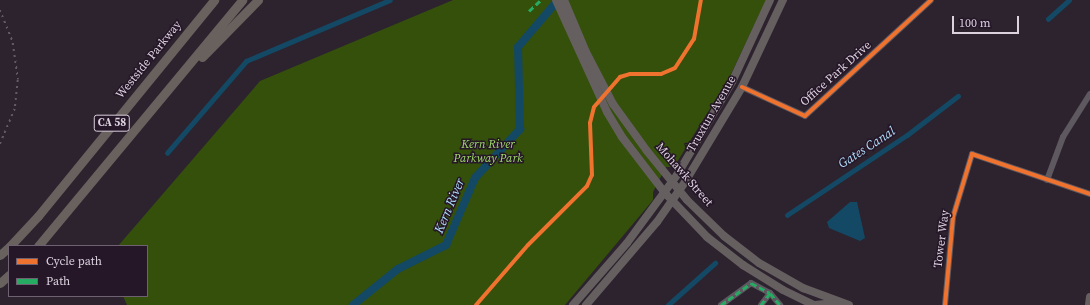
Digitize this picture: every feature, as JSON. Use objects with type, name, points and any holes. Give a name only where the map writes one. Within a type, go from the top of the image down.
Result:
[{"type":"highway","name":"Westside Parkway","points":[[10,245],[38,216],[214,0]]},
{"type":"highway","points":[[157,104],[242,0]]},
{"type":"highway","points":[[157,104],[258,0]]},
{"type":"highway","name":"CA 58","points":[[39,245],[157,104]]},
{"type":"highway","name":"Westside Parkway","points":[[0,255],[8,247]]},
{"type":"highway","points":[[0,283],[8,276]]},
{"type":"main road","name":"Mohawk Street","points":[[556,0],[607,112],[622,137],[665,193],[719,246],[768,282],[814,305]]},
{"type":"main road","name":"Mohawk Street","points":[[564,0],[586,52],[613,104],[671,182],[697,210],[744,252],[788,280],[845,304]]},
{"type":"main road","name":"Truxtun Avenue","points":[[573,305],[627,243],[665,193],[721,101],[770,0]]},
{"type":"main road","name":"Truxtun Avenue","points":[[586,305],[672,201],[705,152],[742,87],[783,0]]},
{"type":"main road","points":[[719,246],[736,254],[744,252]]},
{"type":"main road","points":[[1089,305],[1090,297]]},
{"type":"main road","points":[[814,305],[845,304]]},
{"type":"street","name":"Office Park Drive","points":[[742,87],[805,116],[931,0]]},
{"type":"street","points":[[1090,94],[1063,136],[1047,180],[1090,194]]},
{"type":"street","name":"Tower Way","points":[[945,305],[953,218],[972,154],[1047,180]]},
{"type":"street","points":[[721,305],[750,283],[770,294],[780,305]]},
{"type":"street","points":[[761,305],[770,294]]},
{"type":"green space","name":"Kern River Parkway Park","points":[[453,0],[766,0],[730,76],[674,167],[666,167],[653,192],[653,200],[565,305],[127,305],[123,297],[148,297],[148,245],[119,245],[260,81]]},
{"type":"water","points":[[850,202],[857,202],[865,238],[860,241],[829,228],[827,222]]},
{"type":"waterway","points":[[167,153],[246,61],[390,0]]},
{"type":"waterway","name":"Kern River","points":[[353,305],[398,269],[446,245],[475,178],[520,129],[518,47],[558,0]]},
{"type":"waterway","points":[[1048,19],[1069,0]]},
{"type":"waterway","name":"Gates Canal","points":[[787,215],[907,135],[958,96]]},
{"type":"waterway","name":"Gates Canal","points":[[668,305],[715,263]]},
{"type":"railway","points":[[0,10],[13,43],[18,80],[15,109],[0,145]]},
{"type":"marked path","points":[[529,11],[541,0]]},
{"type":"marked path","points":[[721,305],[751,283],[770,293],[780,305]]},
{"type":"marked path","points":[[761,305],[770,293]]},
{"type":"cycle path","points":[[476,305],[528,245],[587,186],[592,175],[590,123],[594,107],[620,77],[630,74],[661,74],[675,68],[694,39],[701,0]]},
{"type":"cycle path","points":[[742,87],[805,116],[931,0]]},
{"type":"cycle path","points":[[945,305],[953,217],[972,154],[1090,194]]}]
